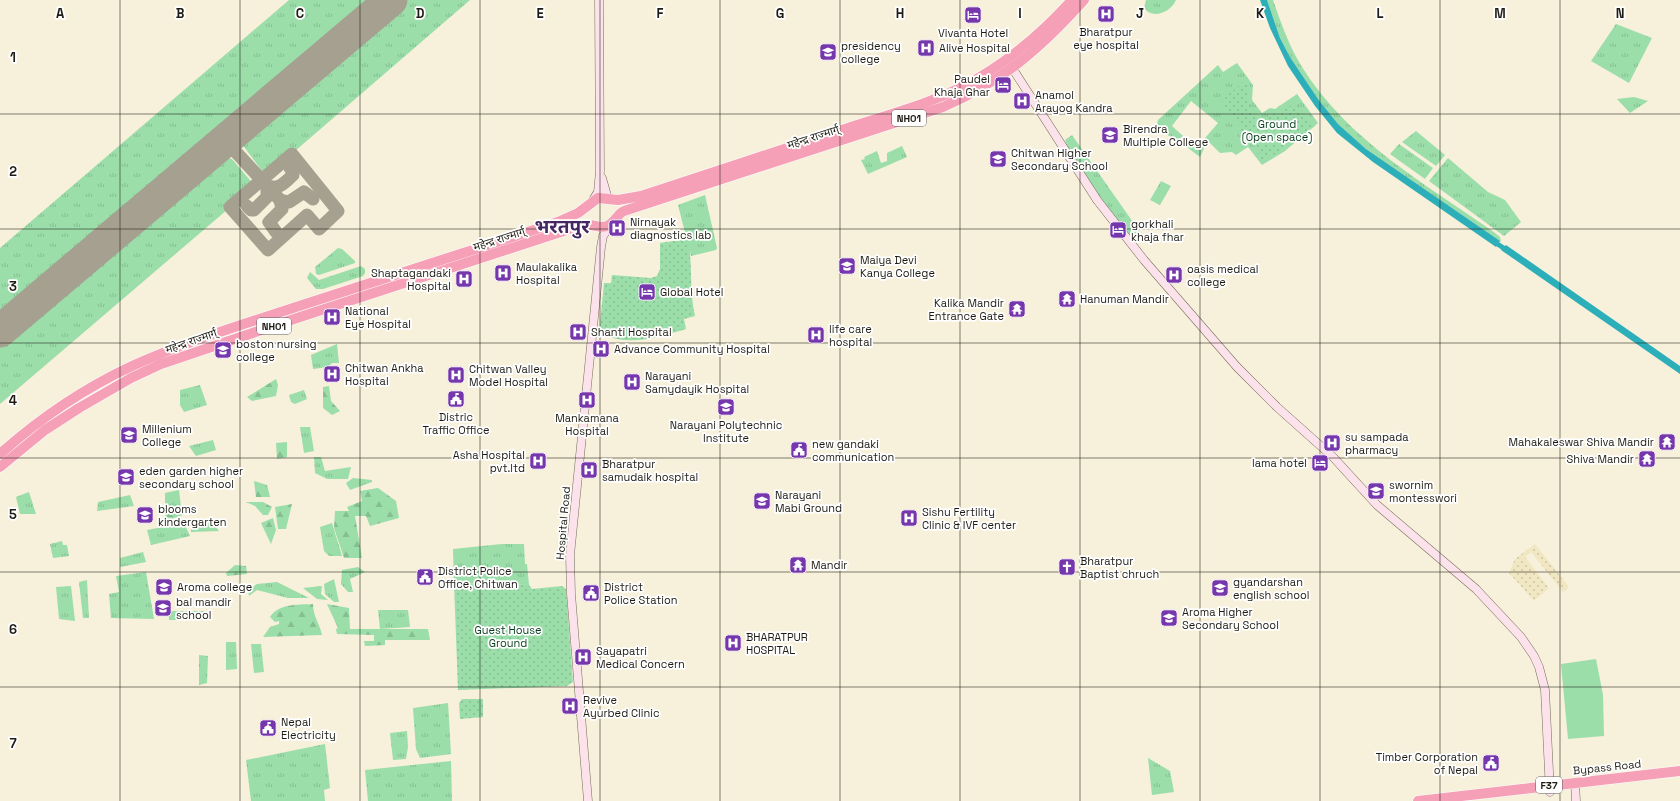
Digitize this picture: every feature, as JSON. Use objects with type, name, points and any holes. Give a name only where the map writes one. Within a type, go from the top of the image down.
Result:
[{"type":"highway","name":"महेन्द्र राज्मार्ग्","points":[[0,467],[45,430],[79,408],[131,378],[161,364],[396,285],[582,225],[594,224],[602,227],[612,222],[624,210],[943,107],[984,87],[1010,64],[1072,0]]},
{"type":"highway","name":"महेन्द्र राज्मार्ग्","points":[[0,454],[53,412],[97,385],[138,363],[219,333],[558,222],[578,213],[592,202],[602,198],[609,200],[641,196],[894,113],[958,89],[1010,64],[1048,38],[1084,0]]},
{"type":"highway","points":[[609,200],[616,208],[612,222]]},
{"type":"highway","points":[[592,202],[587,212],[594,224]]},
{"type":"highway","name":"Bypass Road","points":[[1576,786],[1680,771]]},
{"type":"highway","name":"Bypass Road","points":[[1418,801],[1550,788],[1680,778]]},
{"type":"highway","name":"Bypass Road","points":[[1467,801],[1550,788]]},
{"type":"street","points":[[592,202],[598,192],[600,171],[599,0]]},
{"type":"street","points":[[1010,64],[1097,200],[1144,260],[1238,367],[1277,407],[1333,457],[1378,505],[1476,589],[1520,637],[1534,656],[1539,667],[1545,690],[1550,788]]},
{"type":"street","points":[[600,171],[609,200]]},
{"type":"street","name":"Hospital Road","points":[[588,801],[571,594],[570,555],[601,248],[603,236],[612,222]]},
{"type":"street","name":"Hospital Road","points":[[594,224],[601,248]]},
{"type":"street","points":[[1576,786],[1576,801]]},
{"type":"green space","points":[[289,0],[369,0],[0,314],[0,248]]},
{"type":"green space","points":[[403,0],[470,0],[266,176],[244,147],[244,142],[248,133]]},
{"type":"green space","points":[[1146,0],[1176,0],[1174,4],[1166,11],[1152,14],[1144,8]]},
{"type":"green space","points":[[1267,0],[1273,0],[1289,43],[1302,67],[1321,93],[1342,117],[1365,139],[1390,159],[1495,233],[1500,237],[1501,242],[1366,149],[1338,124],[1318,99],[1290,57],[1280,38]]},
{"type":"green space","points":[[1616,24],[1652,38],[1629,83],[1591,61]]},
{"type":"green space","points":[[1237,63],[1253,85],[1252,100],[1262,113],[1270,108],[1275,109],[1297,94],[1318,123],[1285,151],[1262,165],[1248,147],[1236,155],[1232,152],[1220,153],[1210,143],[1206,144],[1200,157],[1184,145],[1199,145],[1218,123],[1191,101],[1172,126],[1183,136],[1179,139],[1174,139],[1156,127],[1158,120],[1218,65],[1223,72]]},
{"type":"green space","name":"Ground (Open space)","points":[[1248,77],[1247,101],[1261,122],[1271,114],[1279,113],[1295,103],[1315,126],[1263,162],[1250,138],[1248,140],[1222,101]]},
{"type":"green space","points":[[1634,97],[1648,101],[1630,113],[1617,99]]},
{"type":"green space","points":[[1416,131],[1445,155],[1436,166],[1402,142]]},
{"type":"green space","points":[[1072,135],[1142,235],[1134,241],[1100,197],[1071,152],[1073,151],[1072,149],[1069,150],[1065,140]]},
{"type":"green space","points":[[1399,144],[1433,168],[1425,179],[1390,154]]},
{"type":"green space","points":[[902,146],[907,157],[868,174],[861,160],[865,159],[864,157],[877,151],[881,163],[887,161],[887,153]]},
{"type":"green space","points":[[222,157],[232,159],[255,186],[0,404],[0,343],[216,160]]},
{"type":"green space","points":[[1448,158],[1488,192],[1505,200],[1521,222],[1504,236],[1429,181]]},
{"type":"green space","points":[[1161,181],[1171,186],[1160,205],[1150,200]]},
{"type":"green space","points":[[705,195],[717,248],[716,250],[691,256],[678,205]]},
{"type":"green space","name":"Global Hotel","points":[[688,239],[692,297],[695,316],[684,319],[686,329],[661,336],[634,340],[617,339],[599,335],[604,283],[611,283],[612,275],[651,278],[657,276],[660,269],[660,243]]},
{"type":"green space","points":[[338,248],[342,249],[355,261],[355,263],[319,275],[316,274],[315,267]]},
{"type":"green space","points":[[361,266],[365,269],[363,276],[323,289],[316,289],[307,278],[310,272],[319,280]]},
{"type":"green space","points":[[337,344],[339,363],[332,363],[328,367],[313,369],[311,355]]},
{"type":"green space","points":[[276,379],[278,385],[276,396],[252,401],[247,397]]},
{"type":"green space","points":[[200,385],[207,405],[184,412],[180,405],[180,390]]},
{"type":"green space","points":[[329,386],[331,401],[340,411],[332,415],[323,408],[323,387]]},
{"type":"green space","points":[[304,390],[307,399],[295,404],[291,402],[289,395]]},
{"type":"green space","points":[[300,427],[310,427],[314,451],[304,453]]},
{"type":"green space","points":[[213,440],[216,450],[196,456],[189,446]]},
{"type":"green space","points":[[287,442],[287,457],[277,459],[276,443]]},
{"type":"green space","points":[[314,457],[321,457],[325,471],[351,467],[348,479],[327,479],[315,473]]},
{"type":"green space","points":[[353,478],[372,480],[372,482],[350,490],[346,483]]},
{"type":"green space","points":[[254,481],[267,485],[270,497],[256,497]]},
{"type":"green space","points":[[378,488],[396,501],[399,518],[370,526],[366,516],[355,516],[362,558],[344,558],[334,528],[335,511],[349,511],[347,507],[362,501],[360,491]]},
{"type":"green space","points":[[179,490],[181,507],[165,510],[165,493]]},
{"type":"green space","points":[[29,492],[36,514],[20,514],[16,497]]},
{"type":"green space","points":[[130,495],[134,506],[97,511],[98,502]]},
{"type":"green space","points":[[246,502],[263,502],[272,507],[268,515],[263,515],[255,506]]},
{"type":"green space","points":[[292,504],[286,529],[278,529],[275,507]]},
{"type":"green space","points":[[181,507],[183,515],[165,521],[166,510]]},
{"type":"green space","points":[[273,518],[276,530],[271,544],[261,523]]},
{"type":"green space","points":[[199,519],[210,519],[219,531],[191,532],[191,529]]},
{"type":"green space","points":[[184,523],[190,536],[151,545],[147,530]]},
{"type":"green space","points":[[332,523],[342,556],[329,556],[324,551],[320,527]]},
{"type":"green space","points":[[62,541],[63,545],[67,545],[69,556],[53,558],[50,544]]},
{"type":"green space","points":[[502,544],[524,544],[525,564],[527,564],[529,585],[454,583],[453,549]]},
{"type":"green space","points":[[143,552],[146,562],[120,567],[120,558]]},
{"type":"green space","points":[[235,565],[246,566],[247,574],[227,576],[226,573]]},
{"type":"green space","points":[[358,567],[365,572],[350,579],[353,592],[348,592],[341,584],[342,570]]},
{"type":"green space","points":[[146,572],[154,619],[111,618],[109,594],[119,592],[116,576]]},
{"type":"green space","points":[[334,579],[339,602],[334,602],[325,594],[324,584]]},
{"type":"green space","points":[[87,580],[89,618],[83,618],[79,582]]},
{"type":"green space","points":[[277,582],[309,598],[288,598],[257,590],[249,596],[248,590],[257,584]]},
{"type":"green space","name":"Guest House Ground","points":[[454,583],[529,585],[532,589],[562,586],[566,589],[573,682],[567,686],[458,690]]},
{"type":"green space","points":[[71,586],[75,621],[59,619],[56,587]]},
{"type":"green space","points":[[322,586],[321,594],[328,600],[317,599],[303,588]]},
{"type":"green space","points":[[313,604],[314,613],[322,635],[263,637],[270,627],[279,624],[279,621],[275,622],[270,617],[278,609],[295,605]]},
{"type":"green space","points":[[327,604],[349,608],[350,629],[428,629],[430,640],[385,640],[385,645],[365,646],[364,641],[374,641],[374,635],[337,634],[336,629],[338,628]]},
{"type":"green space","points":[[378,610],[408,610],[410,627],[380,629]]},
{"type":"green space","points":[[169,611],[204,611],[204,620],[169,620]]},
{"type":"green space","points":[[226,642],[236,642],[237,669],[226,670]]},
{"type":"green space","points":[[251,644],[261,644],[264,672],[254,673]]},
{"type":"green space","points":[[199,655],[208,656],[207,683],[199,685]]},
{"type":"green space","points":[[1596,659],[1603,695],[1604,736],[1568,739],[1561,664]]},
{"type":"green space","points":[[462,699],[483,699],[483,717],[460,719],[459,703]]},
{"type":"green space","points":[[448,703],[451,754],[420,758],[416,749],[413,708]]},
{"type":"green space","points":[[407,731],[408,747],[406,759],[393,760],[390,733]]},
{"type":"green space","points":[[325,744],[330,788],[324,790],[325,801],[251,801],[246,760]]},
{"type":"green space","points":[[1148,758],[1170,771],[1174,792],[1152,795]]},
{"type":"green space","points":[[451,761],[452,801],[368,801],[365,770]]},
{"type":"sand","points":[[1535,544],[1569,587],[1563,592],[1531,552],[1525,557],[1549,588],[1534,601],[1509,573],[1515,559]]},
{"type":"water","points":[[1260,0],[1267,0],[1280,38],[1290,57],[1318,99],[1338,124],[1366,149],[1500,241],[1496,247],[1373,162],[1337,133],[1315,106],[1288,66],[1270,28]]},
{"type":"water","points":[[1506,245],[1680,366],[1680,374],[1501,250]]},
{"type":"waterway","points":[[1493,241],[1508,251]]},
{"type":"taxiway","points":[[235,151],[233,139],[239,128]]},
{"type":"taxiway","points":[[215,149],[224,146],[235,151],[280,200],[289,202],[304,192],[313,199]]},
{"type":"taxiway","points":[[292,154],[338,211],[319,229],[307,215],[268,250],[230,207],[292,154]]},
{"type":"taxiway","points":[[247,206],[251,210],[254,210],[267,197],[267,186],[278,186],[293,175],[290,168]]},
{"type":"taxiway","points":[[276,232],[269,222],[282,209],[280,200]]},
{"type":"runway","points":[[0,331],[391,0]]},
{"type":"place","name":"Bharatpur eye hospital","points":[[1106,14]]},
{"type":"place","name":"Vivanta Hotel","points":[[973,15]]},
{"type":"place","name":"Alive Hospital","points":[[926,48]]},
{"type":"place","name":"presidency college","points":[[828,52]]},
{"type":"place","name":"Paudel Khaja Ghar","points":[[1003,85]]},
{"type":"place","name":"Anamol Arayog Kandra","points":[[1022,101]]},
{"type":"place","name":"Birendra Multiple College","points":[[1110,135]]},
{"type":"place","name":"Chitwan Higher Secondary School","points":[[998,159]]},
{"type":"place","name":"Nirnayak diagnostics lab","points":[[617,228]]},
{"type":"place","name":"gorkhali khaja fhar","points":[[1118,230]]},
{"type":"place","name":"Maiya Devi Kanya College","points":[[847,266]]},
{"type":"place","name":"Maulakalika Hospital","points":[[503,273]]},
{"type":"place","name":"oasis medical college","points":[[1174,275]]},
{"type":"place","name":"Shaptagandaki Hospital","points":[[464,279]]},
{"type":"place","name":"Global Hotel","points":[[647,292]]},
{"type":"place","name":"Hanuman Mandir","points":[[1067,299]]},
{"type":"place","name":"Kalika Mandir Entrance Gate","points":[[1017,309]]},
{"type":"place","name":"National Eye Hospital","points":[[332,317]]},
{"type":"place","name":"Shanti Hospital","points":[[578,332]]},
{"type":"place","name":"life care hospital","points":[[816,335]]},
{"type":"place","name":"Advance Community Hospital","points":[[601,349]]},
{"type":"place","name":"boston nursing college","points":[[223,350]]},
{"type":"place","name":"Chitwan Ankha Hospital","points":[[332,374]]},
{"type":"place","name":"Chitwan Valley Model Hospital","points":[[456,375]]},
{"type":"place","name":"Narayani Samydayik Hospital","points":[[632,382]]},
{"type":"place","name":"Distric Traffic Office","points":[[456,399]]},
{"type":"place","name":"Mankamana Hospital","points":[[587,400]]},
{"type":"place","name":"Narayani Polytechnic Institute","points":[[726,407]]},
{"type":"place","name":"Millenium College","points":[[129,435]]},
{"type":"place","name":"Mahakaleswar Shiva Mandir","points":[[1667,442]]},
{"type":"place","name":"su sampada pharmacy","points":[[1332,443]]},
{"type":"place","name":"new gandaki communication","points":[[799,450]]},
{"type":"place","name":"Shiva Mandir","points":[[1647,459]]},
{"type":"place","name":"Asha Hospital pvt.ltd","points":[[538,461]]},
{"type":"place","name":"lama hotel","points":[[1320,463]]},
{"type":"place","name":"Bharatpur samudaik hospital","points":[[589,470]]},
{"type":"place","name":"eden garden higher secondary school","points":[[126,477]]},
{"type":"place","name":"swornim montesswori","points":[[1376,491]]},
{"type":"place","name":"Narayani Mabi Ground","points":[[762,501]]},
{"type":"place","name":"blooms kindergarten","points":[[145,515]]},
{"type":"place","name":"Sishu Fertility Clinic & IVF center","points":[[909,518]]},
{"type":"place","name":"Mandir","points":[[798,565]]},
{"type":"place","name":"Bharatpur Baptist chruch","points":[[1067,567]]},
{"type":"place","name":"District Police Office, Chitwan","points":[[425,577]]},
{"type":"place","name":"Aroma college","points":[[164,587]]},
{"type":"place","name":"gyandarshan english school","points":[[1220,588]]},
{"type":"place","name":"District Police Station","points":[[591,593]]},
{"type":"place","name":"bal mandir school","points":[[163,608]]},
{"type":"place","name":"Aroma Higher Secondary School","points":[[1169,618]]},
{"type":"place","name":"BHARATPUR HOSPITAL","points":[[733,643]]},
{"type":"place","name":"Sayapatri Medical Concern","points":[[583,657]]},
{"type":"place","name":"Revive Ayurbed Clinic","points":[[570,706]]},
{"type":"place","name":"Nepal Electricity","points":[[268,728]]},
{"type":"place","name":"Timber Corporation of Nepal","points":[[1491,763]]},
{"type":"district","name":"भरतपुर","points":[[562,226]]}]
